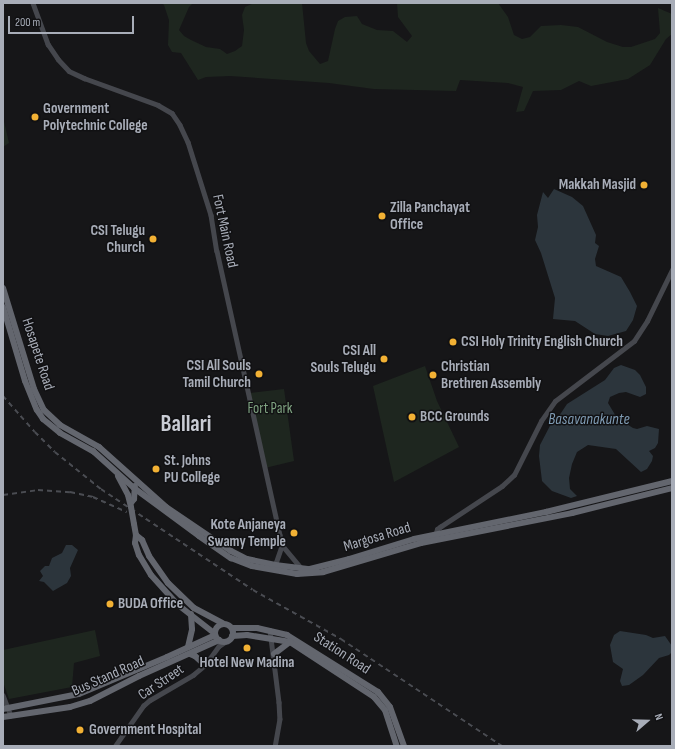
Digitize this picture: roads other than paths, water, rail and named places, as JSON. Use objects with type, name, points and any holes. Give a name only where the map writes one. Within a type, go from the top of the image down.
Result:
[{"type":"highway","name":"Hosapete Road","points":[[3,288],[34,390],[44,410],[60,425],[99,447],[117,463]]},
{"type":"highway","name":"Hosapete Road","points":[[3,307],[21,371],[31,398],[43,419],[60,433],[93,450],[115,470],[133,482]]},
{"type":"highway","name":"Margosa Road","points":[[117,463],[133,482],[151,497],[231,551],[247,559],[314,574],[435,537],[572,513],[672,488]]},
{"type":"highway","points":[[115,470],[132,503]]},
{"type":"highway","name":"Margosa Road","points":[[302,572],[435,537],[672,481]]},
{"type":"highway","points":[[128,495],[133,482]]},
{"type":"highway","points":[[133,482],[132,503],[136,535],[135,543],[139,555],[147,568],[166,593],[222,641],[232,636],[232,628],[228,624],[213,619],[186,601],[168,583],[149,556],[142,540],[136,535]]},
{"type":"highway","points":[[132,503],[151,497],[199,536],[240,562],[277,571],[302,572]]},
{"type":"highway","points":[[188,647],[192,629],[191,614]]},
{"type":"highway","points":[[215,634],[217,627],[222,623]]},
{"type":"highway","name":"Station Road","points":[[232,628],[257,628],[270,630],[293,638],[383,696],[404,746]]},
{"type":"highway","name":"Bus Stand Road","points":[[5,708],[79,694],[153,663],[215,634]]},
{"type":"highway","name":"Station Road","points":[[232,636],[247,635],[290,642],[374,697],[388,708],[396,746]]},
{"type":"highway","name":"Bus Stand Road","points":[[6,717],[70,707],[90,701],[139,676],[222,641]]},
{"type":"highway","points":[[274,654],[290,642]]},
{"type":"highway","points":[[190,654],[195,656],[205,666]]},
{"type":"street","name":"Fort Main Road","points":[[33,3],[48,44],[66,68],[84,78],[158,105],[172,113],[180,125],[193,156],[211,215],[217,251],[282,545],[302,572]]},
{"type":"street","points":[[435,537],[440,527],[502,486],[514,475],[541,421],[555,400],[634,341],[647,321],[672,270]]},
{"type":"street","points":[[275,565],[282,545]]},
{"type":"street","points":[[270,630],[274,654],[280,719],[275,746]]},
{"type":"street","name":"Car Street","points":[[115,746],[138,713],[150,700],[185,680],[205,666],[222,641]]},
{"type":"street","points":[[3,695],[6,717]]},
{"type":"water","points":[[554,189],[572,197],[583,206],[596,235],[595,243],[599,246],[595,259],[596,266],[621,277],[630,292],[637,306],[633,320],[626,331],[608,336],[595,334],[575,321],[553,319],[555,298],[541,253],[535,240],[538,227],[537,215],[543,192],[548,198]]},
{"type":"water","name":"Basavanakunte","points":[[621,365],[635,370],[640,375],[646,387],[646,394],[640,397],[626,392],[619,393],[610,397],[608,403],[617,418],[633,428],[637,429],[647,426],[659,429],[658,443],[655,448],[649,451],[653,456],[652,461],[647,469],[641,472],[616,449],[588,445],[577,452],[572,464],[569,478],[570,489],[577,496],[571,498],[552,491],[542,481],[539,456],[540,445],[553,420],[559,416],[567,404],[605,380],[614,368]]},
{"type":"water","points":[[66,545],[72,545],[78,550],[70,568],[71,576],[67,583],[53,591],[44,582],[39,581],[43,576],[40,571],[45,566],[49,566],[52,558],[62,553]]},
{"type":"water","points":[[620,631],[646,635],[653,638],[665,636],[672,646],[672,652],[669,655],[659,658],[643,675],[629,685],[622,686],[620,681],[623,669],[613,662],[610,645],[614,635]]},
{"type":"railway","points":[[3,396],[55,452],[101,489],[253,590],[341,639],[502,746]]},
{"type":"railway","points":[[3,495],[38,490],[70,492],[93,497],[127,512]]},
{"type":"place","name":"Government Polytechnic College","points":[[35,117]]},
{"type":"place","name":"Makkah Masjid","points":[[644,185]]},
{"type":"place","name":"Zilla Panchayat Office","points":[[382,216]]},
{"type":"place","name":"CSI Telugu Church","points":[[153,239]]},
{"type":"place","name":"CSI Holy Trinity English Church","points":[[453,342]]},
{"type":"place","name":"CSI All Souls Telugu","points":[[384,359]]},
{"type":"place","name":"CSI All Souls Tamil Church","points":[[259,374]]},
{"type":"place","name":"Christian Brethren Assembly","points":[[433,375]]},
{"type":"place","name":"BCC Grounds","points":[[412,417]]},
{"type":"place","name":"St. Johns PU College","points":[[156,469]]},
{"type":"place","name":"Kote Anjaneya Swamy Temple","points":[[294,533]]},
{"type":"place","name":"BUDA Office","points":[[110,604]]},
{"type":"place","name":"Hotel New Madina","points":[[247,648]]},
{"type":"place","name":"Government Hospital","points":[[80,730]]},
{"type":"district","name":"Ballari","points":[[186,424]]},
{"type":"park label","name":"Fort Park","points":[[270,409]]}]
